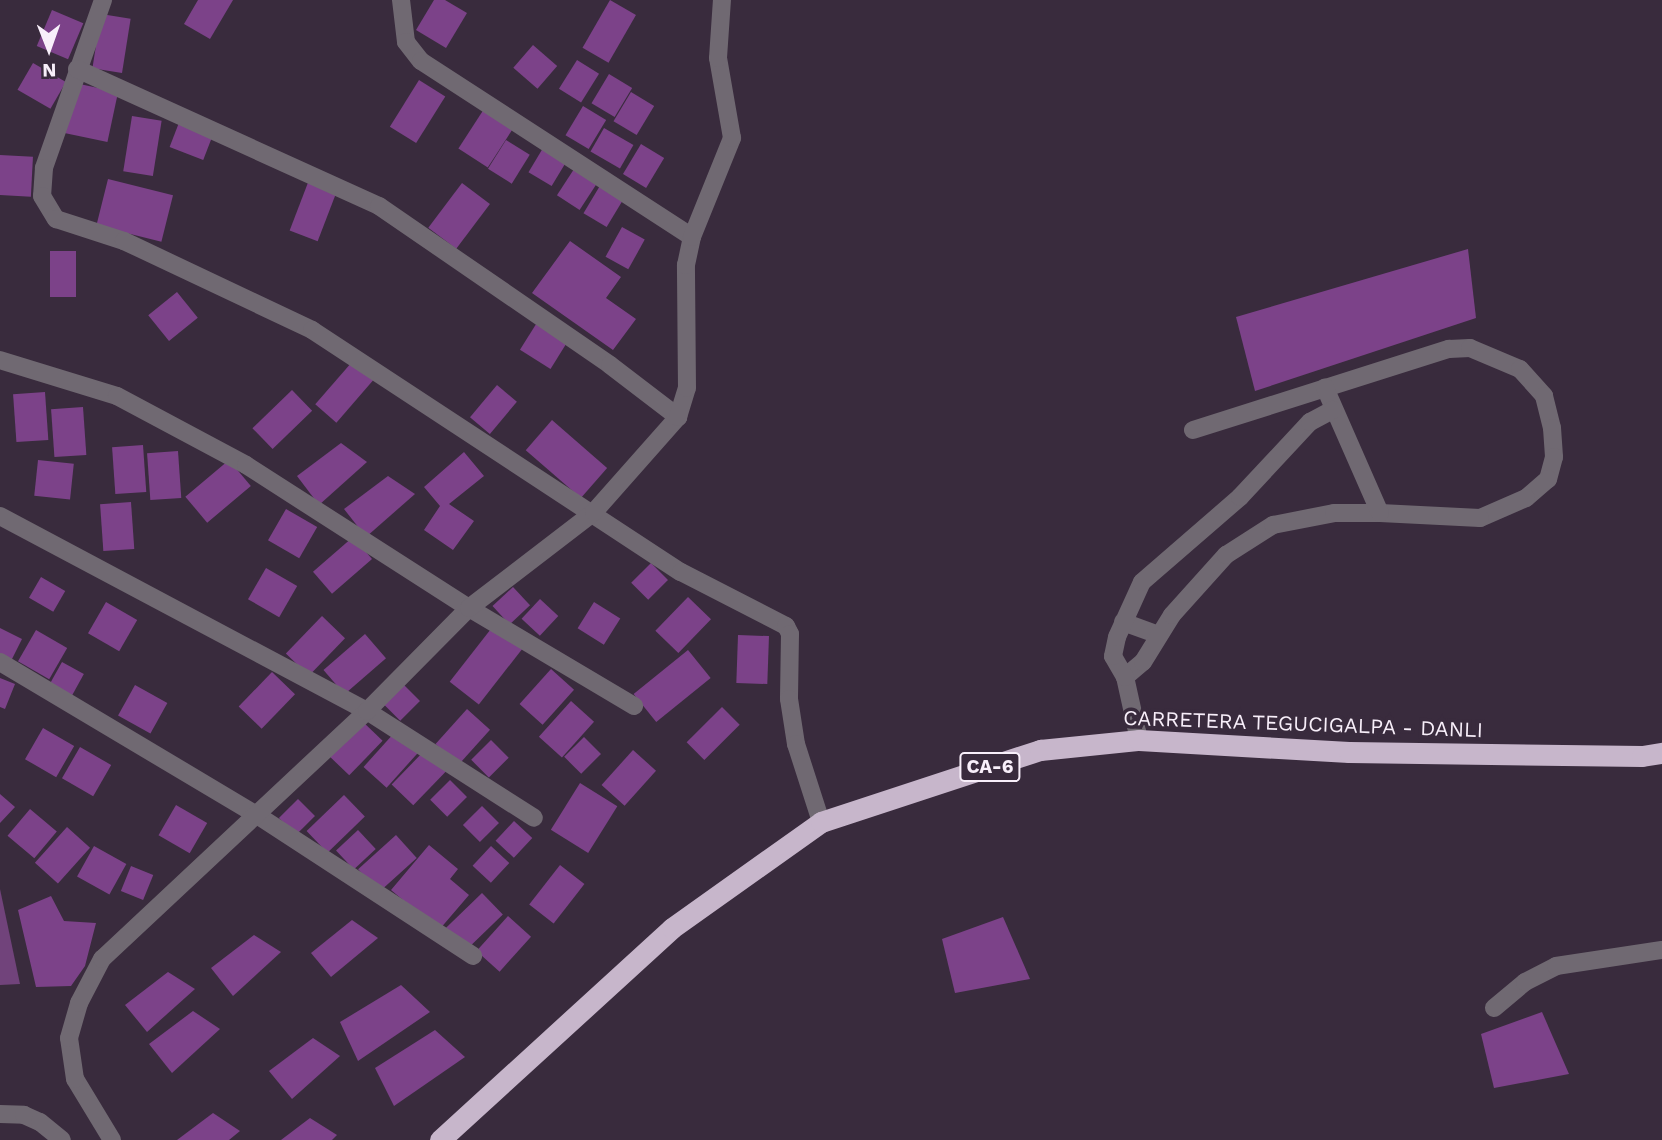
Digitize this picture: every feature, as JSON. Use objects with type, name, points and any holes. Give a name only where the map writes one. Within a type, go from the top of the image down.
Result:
[{"type":"highway","name":"CARRETERA TEGUCIGALPA - DANLI","points":[[440,1140],[672,928],[821,822],[1040,750],[1139,740],[1349,752],[1643,756],[1662,753]]},
{"type":"street","points":[[103,0],[44,168],[42,196],[56,219],[124,242],[312,330],[594,512],[681,572],[786,626],[790,634],[789,699],[796,744],[821,822]]},
{"type":"street","points":[[401,0],[406,42],[421,61],[692,237]]},
{"type":"street","points":[[112,1140],[75,1079],[69,1038],[79,1003],[102,959],[367,711],[469,608],[594,512],[678,417],[687,388],[684,283],[692,237],[732,138],[718,58],[722,0]]},
{"type":"street","points":[[77,69],[379,206],[610,365],[678,417]]},
{"type":"street","points":[[1125,677],[1143,662],[1158,635],[1226,555],[1273,525],[1334,513],[1480,518],[1526,498],[1548,479],[1555,457],[1552,428],[1544,396],[1520,369],[1470,348],[1449,349],[1194,430]]},
{"type":"street","points":[[0,360],[117,396],[246,465],[469,608],[634,706]]},
{"type":"street","points":[[1325,388],[1380,513]]},
{"type":"street","points":[[1139,740],[1125,677],[1113,656],[1123,622],[1142,582],[1240,498],[1310,422],[1333,410]]},
{"type":"street","points":[[0,516],[367,711],[534,818]]},
{"type":"street","points":[[1123,622],[1158,635]]},
{"type":"street","points":[[0,662],[257,815],[473,956]]},
{"type":"street","points":[[1494,1008],[1525,982],[1556,966],[1662,950]]},
{"type":"street","points":[[0,1114],[24,1115],[40,1122],[62,1140]]},
{"type":"shaded area","points":[[0,889],[20,984],[0,985]]},
{"type":"building","points":[[198,0],[233,0],[210,39],[184,24]]},
{"type":"building","points":[[434,0],[445,0],[467,13],[446,48],[416,30]]},
{"type":"building","points":[[610,0],[636,15],[608,63],[582,48]]},
{"type":"building","points":[[52,10],[83,23],[68,59],[37,46]]},
{"type":"building","points":[[101,14],[131,19],[122,73],[92,68]]},
{"type":"building","points":[[533,45],[557,66],[537,89],[513,68]]},
{"type":"building","points":[[577,60],[599,74],[581,103],[559,89]]},
{"type":"building","points":[[33,63],[66,82],[50,109],[18,90]]},
{"type":"building","points":[[609,74],[632,88],[615,117],[591,103]]},
{"type":"building","points":[[419,80],[445,96],[416,143],[390,127]]},
{"type":"building","points":[[75,83],[118,92],[107,142],[64,133]]},
{"type":"building","points":[[631,92],[654,106],[637,135],[613,121]]},
{"type":"building","points":[[583,106],[606,120],[589,149],[565,135]]},
{"type":"building","points":[[484,109],[513,128],[488,167],[458,148]]},
{"type":"building","points":[[132,116],[162,121],[153,176],[123,171]]},
{"type":"building","points":[[180,120],[214,133],[203,160],[170,147]]},
{"type":"building","points":[[604,128],[633,145],[620,168],[590,151]]},
{"type":"building","points":[[506,140],[530,155],[512,184],[488,169]]},
{"type":"building","points":[[546,143],[569,157],[552,186],[528,172]]},
{"type":"building","points":[[641,144],[664,158],[646,188],[623,174]]},
{"type":"building","points":[[0,155],[33,157],[31,197],[0,195]]},
{"type":"building","points":[[576,166],[599,181],[580,210],[557,195]]},
{"type":"building","points":[[108,179],[173,195],[161,242],[96,226]]},
{"type":"building","points":[[309,180],[337,191],[318,241],[290,230]]},
{"type":"building","points":[[462,183],[490,204],[456,249],[428,228]]},
{"type":"building","points":[[601,184],[624,198],[607,227],[583,213]]},
{"type":"building","points":[[622,227],[645,240],[628,269],[606,257]]},
{"type":"building","points":[[570,241],[621,277],[606,298],[636,319],[613,350],[532,293]]},
{"type":"building","points":[[1468,249],[1476,318],[1255,391],[1236,317]]},
{"type":"building","points":[[50,251],[76,251],[76,297],[50,297]]},
{"type":"building","points":[[177,292],[198,318],[169,341],[148,315]]},
{"type":"building","points":[[538,321],[569,340],[551,369],[520,350]]},
{"type":"building","points":[[352,362],[373,380],[336,423],[315,404]]},
{"type":"building","points":[[497,385],[517,402],[490,434],[470,417]]},
{"type":"building","points":[[292,390],[312,411],[273,449],[252,428]]},
{"type":"building","points":[[45,392],[48,440],[16,442],[13,394]]},
{"type":"building","points":[[83,407],[86,455],[54,457],[51,409]]},
{"type":"building","points":[[552,420],[607,468],[581,498],[526,450]]},
{"type":"building","points":[[341,443],[367,462],[319,505],[297,476]]},
{"type":"building","points":[[143,445],[146,492],[115,494],[112,447]]},
{"type":"building","points":[[178,451],[181,498],[150,500],[147,453]]},
{"type":"building","points":[[464,452],[484,476],[449,504],[474,521],[453,550],[424,530],[440,506],[424,487]]},
{"type":"building","points":[[38,460],[74,464],[70,500],[34,496]]},
{"type":"building","points":[[229,460],[251,486],[207,523],[185,497]]},
{"type":"building","points":[[388,476],[415,494],[366,537],[344,509]]},
{"type":"building","points":[[131,502],[134,549],[103,551],[100,504]]},
{"type":"building","points":[[286,509],[317,527],[299,558],[268,540]]},
{"type":"building","points":[[353,537],[372,559],[332,594],[313,572]]},
{"type":"building","points":[[651,563],[668,580],[648,600],[631,583]]},
{"type":"building","points":[[266,568],[297,586],[279,617],[248,599]]},
{"type":"building","points":[[41,577],[65,591],[53,612],[29,598]]},
{"type":"building","points":[[513,587],[530,605],[510,624],[493,606]]},
{"type":"building","points":[[688,597],[711,619],[678,653],[655,631]]},
{"type":"building","points":[[540,599],[558,616],[540,636],[522,619]]},
{"type":"building","points":[[106,602],[137,620],[119,651],[88,633]]},
{"type":"building","points":[[594,602],[620,618],[604,645],[578,628]]},
{"type":"building","points":[[322,616],[345,638],[309,676],[286,653]]},
{"type":"building","points":[[494,625],[523,648],[479,705],[450,682]]},
{"type":"building","points":[[0,628],[22,639],[11,661],[0,656]]},
{"type":"building","points":[[36,630],[67,648],[49,679],[18,661]]},
{"type":"building","points":[[365,634],[386,658],[344,694],[323,670]]},
{"type":"building","points":[[738,635],[769,636],[767,684],[736,683]]},
{"type":"building","points":[[688,650],[711,678],[656,722],[634,694]]},
{"type":"building","points":[[62,662],[84,674],[71,698],[49,686]]},
{"type":"building","points":[[551,669],[574,690],[543,725],[520,704]]},
{"type":"building","points":[[272,672],[295,694],[262,729],[239,707]]},
{"type":"building","points":[[0,678],[15,684],[5,709],[0,707]]},
{"type":"building","points":[[403,684],[420,701],[400,721],[383,704]]},
{"type":"building","points":[[135,685],[167,703],[150,734],[118,716]]},
{"type":"building","points":[[571,701],[594,722],[562,757],[539,737]]},
{"type":"building","points":[[722,707],[740,725],[704,760],[687,742]]},
{"type":"building","points":[[467,709],[490,730],[459,765],[436,744]]},
{"type":"building","points":[[361,720],[383,741],[349,775],[328,755]]},
{"type":"building","points":[[43,728],[74,746],[56,777],[25,759]]},
{"type":"building","points":[[395,732],[418,753],[387,788],[364,767]]},
{"type":"building","points":[[584,737],[601,754],[581,774],[564,757]]},
{"type":"building","points":[[491,740],[509,758],[489,777],[471,760]]},
{"type":"building","points":[[80,747],[111,765],[93,796],[62,778]]},
{"type":"building","points":[[425,750],[447,771],[413,805],[392,785]]},
{"type":"building","points":[[633,750],[656,771],[625,806],[602,785]]},
{"type":"building","points":[[450,780],[467,797],[447,817],[430,800]]},
{"type":"building","points":[[580,783],[617,806],[588,853],[551,830]]},
{"type":"building","points":[[0,794],[15,807],[0,823]]},
{"type":"building","points":[[344,795],[365,817],[327,853],[307,831]]},
{"type":"building","points":[[298,799],[315,816],[296,835],[279,818]]},
{"type":"building","points":[[176,805],[207,823],[190,853],[158,835]]},
{"type":"building","points":[[482,806],[499,823],[480,842],[463,825]]},
{"type":"building","points":[[30,809],[57,831],[34,858],[8,836]]},
{"type":"building","points":[[514,821],[532,838],[514,858],[496,841]]},
{"type":"building","points":[[67,827],[90,848],[58,883],[35,863]]},
{"type":"building","points":[[358,830],[376,849],[354,869],[336,850]]},
{"type":"building","points":[[396,835],[417,858],[379,892],[358,869]]},
{"type":"building","points":[[429,845],[458,869],[450,879],[469,895],[439,930],[391,890]]},
{"type":"building","points":[[94,846],[126,864],[109,895],[77,877]]},
{"type":"building","points":[[491,846],[509,863],[491,883],[473,866]]},
{"type":"building","points":[[560,865],[584,884],[554,923],[529,904]]},
{"type":"building","points":[[131,866],[153,875],[143,900],[121,891]]},
{"type":"building","points":[[482,893],[503,915],[466,950],[445,928]]},
{"type":"building","points":[[51,896],[64,921],[96,923],[85,966],[71,986],[36,987],[18,910]]},
{"type":"building","points":[[508,916],[531,937],[500,972],[477,951]]},
{"type":"building","points":[[1003,917],[1030,979],[955,993],[942,939]]},
{"type":"building","points":[[352,920],[378,938],[331,977],[311,953]]},
{"type":"building","points":[[254,935],[281,952],[233,996],[211,968]]},
{"type":"building","points":[[168,972],[195,989],[147,1032],[125,1005]]},
{"type":"building","points":[[401,985],[430,1012],[358,1061],[340,1022]]},
{"type":"building","points":[[193,1011],[220,1029],[172,1073],[149,1044]]},
{"type":"building","points":[[1542,1012],[1569,1074],[1494,1088],[1481,1034]]},
{"type":"building","points":[[435,1030],[465,1057],[394,1106],[375,1068]]},
{"type":"building","points":[[313,1038],[340,1056],[292,1099],[269,1071]]},
{"type":"building","points":[[213,1113],[240,1131],[229,1140],[177,1140]]},
{"type":"building","points":[[310,1118],[337,1135],[332,1140],[281,1140]]}]
